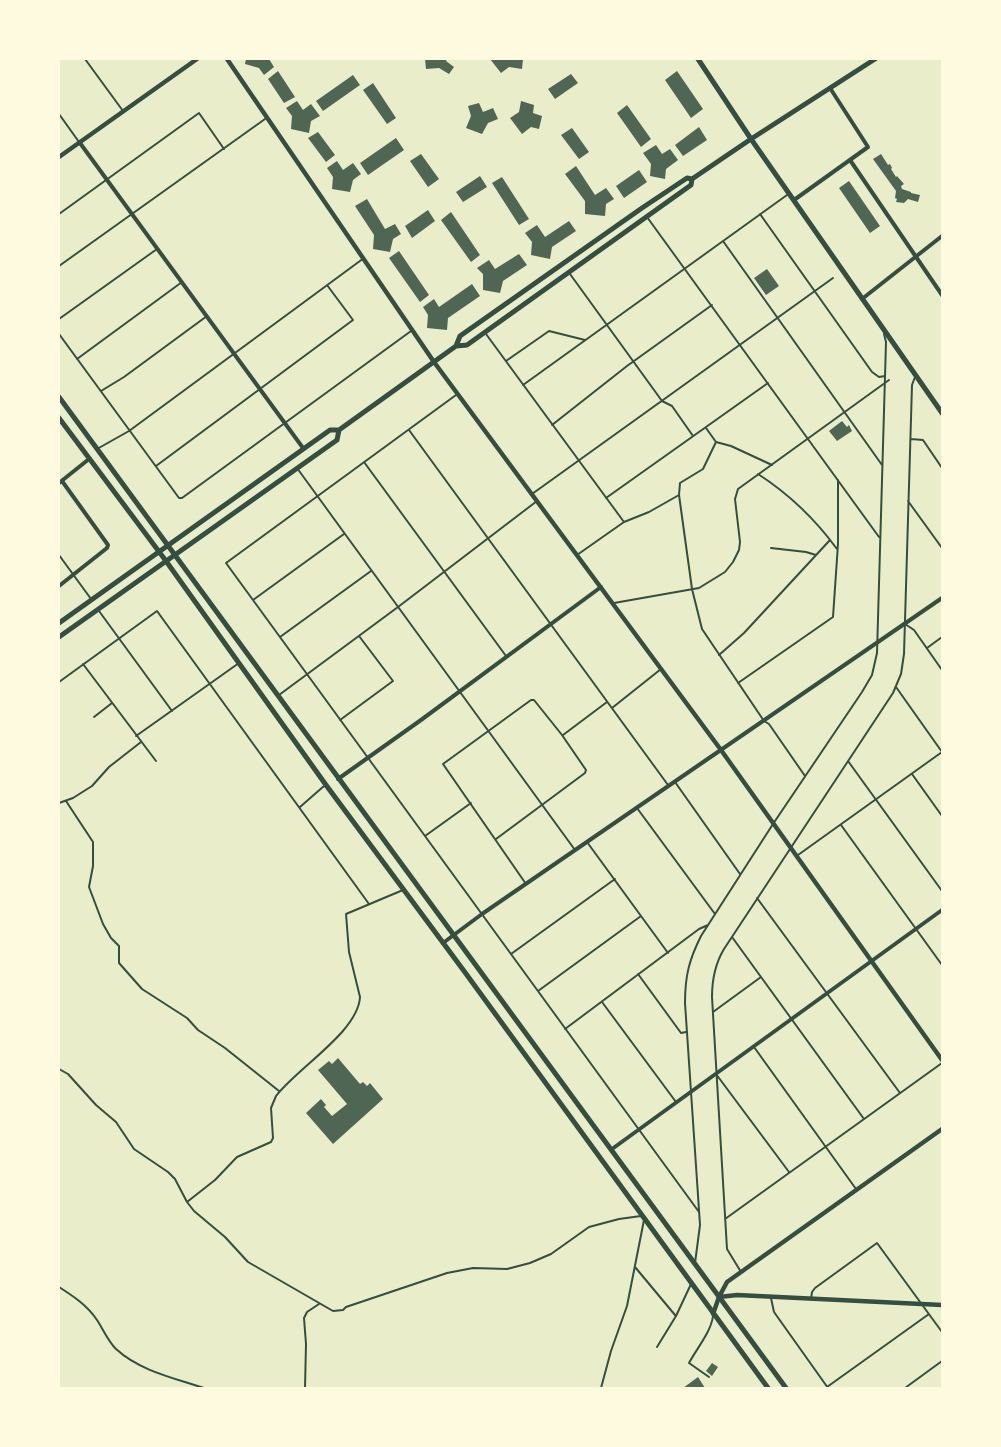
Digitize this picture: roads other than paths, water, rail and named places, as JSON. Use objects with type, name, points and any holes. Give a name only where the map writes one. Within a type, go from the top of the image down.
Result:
[{"type":"main road","points":[[456,346],[460,336],[642,208],[687,178],[692,179],[875,59]]},
{"type":"main road","points":[[701,60],[751,139],[942,413]]},
{"type":"main road","points":[[59,623],[303,448],[330,430],[339,430],[456,346],[467,345],[648,217],[691,185],[692,179]]},
{"type":"main road","points":[[59,397],[786,1388]]},
{"type":"main road","points":[[59,418],[166,561],[326,785],[405,890],[768,1388]]},
{"type":"main road","points":[[59,637],[337,440],[339,430]]},
{"type":"street","points":[[59,158],[197,59]]},
{"type":"street","points":[[227,59],[434,362],[721,750],[942,1061]]},
{"type":"street","points":[[794,200],[868,147],[830,88]]},
{"type":"street","points":[[80,143],[303,448]]},
{"type":"street","points":[[850,160],[942,295]]},
{"type":"street","points":[[862,298],[942,236]]},
{"type":"street","points":[[59,586],[107,548],[108,545],[60,482],[89,459]]},
{"type":"street","points":[[338,779],[460,692],[601,587]]},
{"type":"street","points":[[443,943],[482,914],[942,598]]},
{"type":"street","points":[[612,1149],[942,910]]},
{"type":"street","points":[[713,1314],[719,1297],[728,1282],[942,1129]]},
{"type":"street","points":[[719,1297],[770,1296],[942,1305]]},
{"type":"lane","points":[[85,59],[124,111]]},
{"type":"lane","points":[[59,214],[199,113],[224,149]]},
{"type":"lane","points":[[59,114],[80,143]]},
{"type":"lane","points":[[59,266],[267,118]]},
{"type":"lane","points":[[523,385],[789,194]]},
{"type":"lane","points":[[760,214],[872,372],[879,376],[885,376]]},
{"type":"lane","points":[[648,217],[880,538]]},
{"type":"lane","points":[[723,241],[882,465]]},
{"type":"lane","points":[[59,319],[158,249]]},
{"type":"lane","points":[[96,449],[130,431],[364,258]]},
{"type":"lane","points":[[569,273],[662,401],[672,406],[693,436]]},
{"type":"lane","points":[[532,494],[833,278]]},
{"type":"lane","points":[[77,359],[182,282]]},
{"type":"lane","points":[[156,466],[353,320],[327,285]]},
{"type":"lane","points":[[552,425],[712,305]]},
{"type":"lane","points":[[101,392],[206,316]]},
{"type":"lane","points":[[695,1264],[699,1239],[699,1212],[687,1032],[685,984],[687,970],[692,953],[708,925],[773,824],[843,722],[872,675],[878,642],[886,342],[884,329]]},
{"type":"lane","points":[[59,334],[178,498],[182,498],[413,330]]},
{"type":"lane","points":[[506,361],[549,331],[586,340]]},
{"type":"lane","points":[[485,332],[624,522]]},
{"type":"lane","points":[[741,1272],[728,1252],[725,1220],[713,1012],[712,984],[714,973],[718,960],[732,937],[896,687],[903,664],[912,385],[916,376]]},
{"type":"lane","points":[[612,603],[692,589],[705,585],[719,577],[737,556],[740,542],[735,493],[738,488],[890,380]]},
{"type":"lane","points":[[606,498],[768,383]]},
{"type":"lane","points":[[458,394],[226,563],[699,1212]]},
{"type":"lane","points":[[706,427],[716,442],[731,446],[772,465]]},
{"type":"lane","points":[[409,430],[669,786]]},
{"type":"lane","points":[[910,439],[922,440],[942,468]]},
{"type":"lane","points":[[716,442],[703,469],[680,482],[679,495],[692,589],[702,629],[764,721],[769,724],[805,777]]},
{"type":"lane","points":[[364,462],[507,656]]},
{"type":"lane","points":[[297,468],[575,850]]},
{"type":"lane","points":[[758,474],[806,511],[837,549]]},
{"type":"lane","points":[[738,683],[833,617],[838,544],[838,480]]},
{"type":"lane","points":[[577,555],[624,522],[649,512],[679,495]]},
{"type":"lane","points":[[277,696],[398,608],[537,500]]},
{"type":"lane","points":[[908,501],[942,548]]},
{"type":"lane","points":[[253,600],[344,534]]},
{"type":"lane","points":[[719,655],[744,633],[830,540]]},
{"type":"lane","points":[[771,548],[816,555]]},
{"type":"lane","points":[[59,555],[91,599]]},
{"type":"lane","points":[[280,637],[371,571]]},
{"type":"lane","points":[[98,609],[172,711]]},
{"type":"lane","points":[[59,682],[157,611],[369,904]]},
{"type":"lane","points":[[905,624],[911,628],[942,670]]},
{"type":"lane","points":[[340,720],[393,681],[359,636]]},
{"type":"lane","points":[[926,648],[942,637]]},
{"type":"lane","points":[[136,736],[239,663]]},
{"type":"lane","points":[[83,664],[156,762]]},
{"type":"lane","points":[[612,708],[661,669]]},
{"type":"lane","points":[[797,856],[942,752],[896,687]]},
{"type":"lane","points":[[496,839],[585,773],[586,770],[562,735],[534,700],[443,764],[526,884]]},
{"type":"lane","points":[[562,735],[608,702]]},
{"type":"lane","points":[[94,716],[112,703]]},
{"type":"lane","points":[[59,804],[92,786],[109,767],[142,742]]},
{"type":"lane","points":[[848,761],[942,891]]},
{"type":"lane","points":[[912,774],[942,816]]},
{"type":"lane","points":[[675,782],[740,874]]},
{"type":"lane","points":[[300,807],[326,785]]},
{"type":"lane","points":[[66,801],[93,842],[93,866],[89,887],[103,924],[111,938],[119,946],[119,963],[142,989],[187,1018],[198,1030],[225,1048],[279,1091]]},
{"type":"lane","points":[[425,836],[470,802]]},
{"type":"lane","points":[[636,808],[715,914]]},
{"type":"lane","points":[[841,824],[942,965]]},
{"type":"lane","points":[[587,842],[668,952]]},
{"type":"lane","points":[[511,954],[614,879]]},
{"type":"lane","points":[[187,1202],[215,1180],[237,1157],[271,1142],[273,1138],[271,1108],[279,1091],[351,1022],[357,1013],[360,997],[349,952],[346,914],[405,890]]},
{"type":"lane","points":[[757,898],[900,1093]]},
{"type":"lane","points":[[538,992],[641,916]]},
{"type":"lane","points":[[565,1029],[699,929],[708,925]]},
{"type":"lane","points":[[732,937],[864,1120]]},
{"type":"lane","points":[[638,974],[681,1033],[687,1032]]},
{"type":"lane","points":[[713,1012],[761,978]]},
{"type":"lane","points":[[602,1002],[676,1103]]},
{"type":"lane","points":[[754,1046],[856,1190]]},
{"type":"lane","points":[[725,1220],[942,1061]]},
{"type":"lane","points":[[59,1069],[68,1074],[96,1105],[116,1122],[134,1149],[168,1172],[175,1179],[194,1211],[225,1237],[248,1262],[333,1312],[439,1275],[473,1268],[507,1269],[523,1265],[551,1254],[589,1227],[619,1219],[643,1218],[627,1306],[601,1388]]},
{"type":"lane","points":[[716,1074],[789,1173]]},
{"type":"lane","points":[[811,1299],[815,1288],[876,1243],[942,1332]]},
{"type":"lane","points":[[635,1267],[676,1316]]},
{"type":"lane","points":[[656,1347],[676,1316],[691,1284]]},
{"type":"lane","points":[[59,1287],[82,1303],[96,1318],[114,1348],[134,1363],[204,1388]]},
{"type":"lane","points":[[770,1296],[774,1312],[828,1388],[929,1314]]},
{"type":"lane","points":[[305,1388],[306,1344],[304,1318],[307,1312],[319,1304]]},
{"type":"lane","points":[[708,1377],[689,1363],[712,1326],[713,1314]]},
{"type":"lane","points":[[904,1388],[942,1361]]}]
